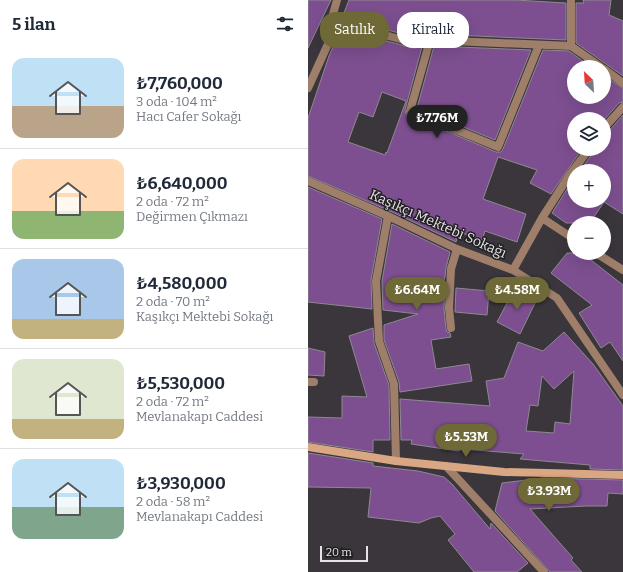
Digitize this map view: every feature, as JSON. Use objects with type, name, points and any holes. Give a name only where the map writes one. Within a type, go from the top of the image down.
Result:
[{"type":"main road","points":[[308,447],[396,461],[504,472],[623,475]]},
{"type":"street","points":[[334,12],[337,0]]},
{"type":"street","points":[[571,0],[571,46]]},
{"type":"street","points":[[469,42],[571,46],[591,60]]},
{"type":"street","points":[[428,48],[410,111],[498,147],[539,45]]},
{"type":"street","points":[[308,88],[326,48]]},
{"type":"street","points":[[611,74],[623,83]]},
{"type":"street","points":[[611,120],[623,107]]},
{"type":"street","points":[[513,270],[542,218],[584,156]]},
{"type":"street","name":"Kaşıkçı Mektebi Sokağı","points":[[308,181],[388,216],[457,249],[513,270],[557,298],[623,395]]},
{"type":"street","points":[[388,216],[376,280],[379,341],[394,384],[396,461]]},
{"type":"street","points":[[542,218],[567,234]]},
{"type":"street","points":[[451,328],[449,308],[451,270],[457,249]]},
{"type":"street","points":[[607,260],[623,270]]},
{"type":"street","points":[[446,466],[544,572]]},
{"type":"building","points":[[308,0],[331,0],[325,12],[320,12],[320,23],[308,48]]},
{"type":"building","points":[[349,0],[515,0],[566,3],[566,40],[469,36],[469,12],[397,12],[397,33],[389,30],[389,12],[344,12]]},
{"type":"building","points":[[583,0],[611,0],[609,15],[623,21],[623,76],[611,68],[611,60],[600,60],[576,43],[576,3],[584,3]]},
{"type":"building","points":[[389,42],[397,44],[397,48],[422,48],[405,110],[406,114],[496,152],[501,152],[503,149],[543,50],[569,51],[581,60],[567,60],[567,104],[611,104],[611,80],[623,88],[623,102],[619,103],[611,112],[567,112],[567,156],[577,156],[572,164],[567,164],[567,171],[551,194],[530,183],[537,170],[498,157],[483,199],[526,214],[517,242],[485,231],[482,240],[459,232],[456,242],[390,211],[308,176],[308,118],[333,48],[389,48]],"holes":[[[382,92],[406,101],[387,153],[386,152],[385,155],[348,142],[359,112],[373,117]]]},
{"type":"building","points":[[469,47],[531,50],[495,140],[417,108],[433,48]]},
{"type":"building","points":[[623,115],[623,214],[611,206],[611,164],[585,164],[590,156],[611,156],[611,129]]},
{"type":"building","points":[[308,187],[382,219],[371,280],[372,309],[308,302]]},
{"type":"building","points":[[567,189],[567,208],[600,208],[595,216],[567,216],[567,223],[552,213]]},
{"type":"building","points":[[392,224],[450,252],[442,286],[445,286],[444,308],[446,329],[447,332],[450,333],[451,337],[431,340],[436,369],[469,364],[472,381],[400,392],[399,382],[384,340],[384,325],[418,314],[383,310],[382,281]]},
{"type":"building","points":[[567,253],[567,260],[591,260],[623,285],[623,361],[610,342],[601,348],[579,313],[592,305],[551,273]]},
{"type":"building","points":[[456,288],[489,291],[487,315],[455,312]]},
{"type":"building","points":[[515,288],[537,299],[520,334],[497,322]]},
{"type":"building","points":[[373,328],[374,343],[389,385],[390,440],[373,440],[373,452],[308,442],[308,417],[342,418],[342,396],[367,397],[349,336]]},
{"type":"building","points":[[564,332],[593,364],[623,406],[623,470],[590,469],[590,465],[520,459],[524,454],[462,449],[458,451],[411,444],[412,440],[401,440],[400,399],[490,406],[486,381],[504,378],[518,342],[543,351]],"holes":[[[574,371],[570,424],[555,422],[554,433],[526,431],[530,405],[538,406],[542,376],[554,389]]]},
{"type":"building","points":[[308,348],[325,352],[324,376],[308,375]]},
{"type":"building","points":[[308,453],[373,463],[373,466],[418,471],[444,477],[452,484],[490,529],[491,523],[528,563],[517,572],[474,572],[448,540],[455,534],[440,516],[419,523],[368,517],[371,488],[308,487]]},
{"type":"building","points":[[543,478],[623,480],[623,494],[608,493],[607,506],[530,509],[573,558],[571,560],[582,572],[550,572],[495,511],[502,483]]}]
